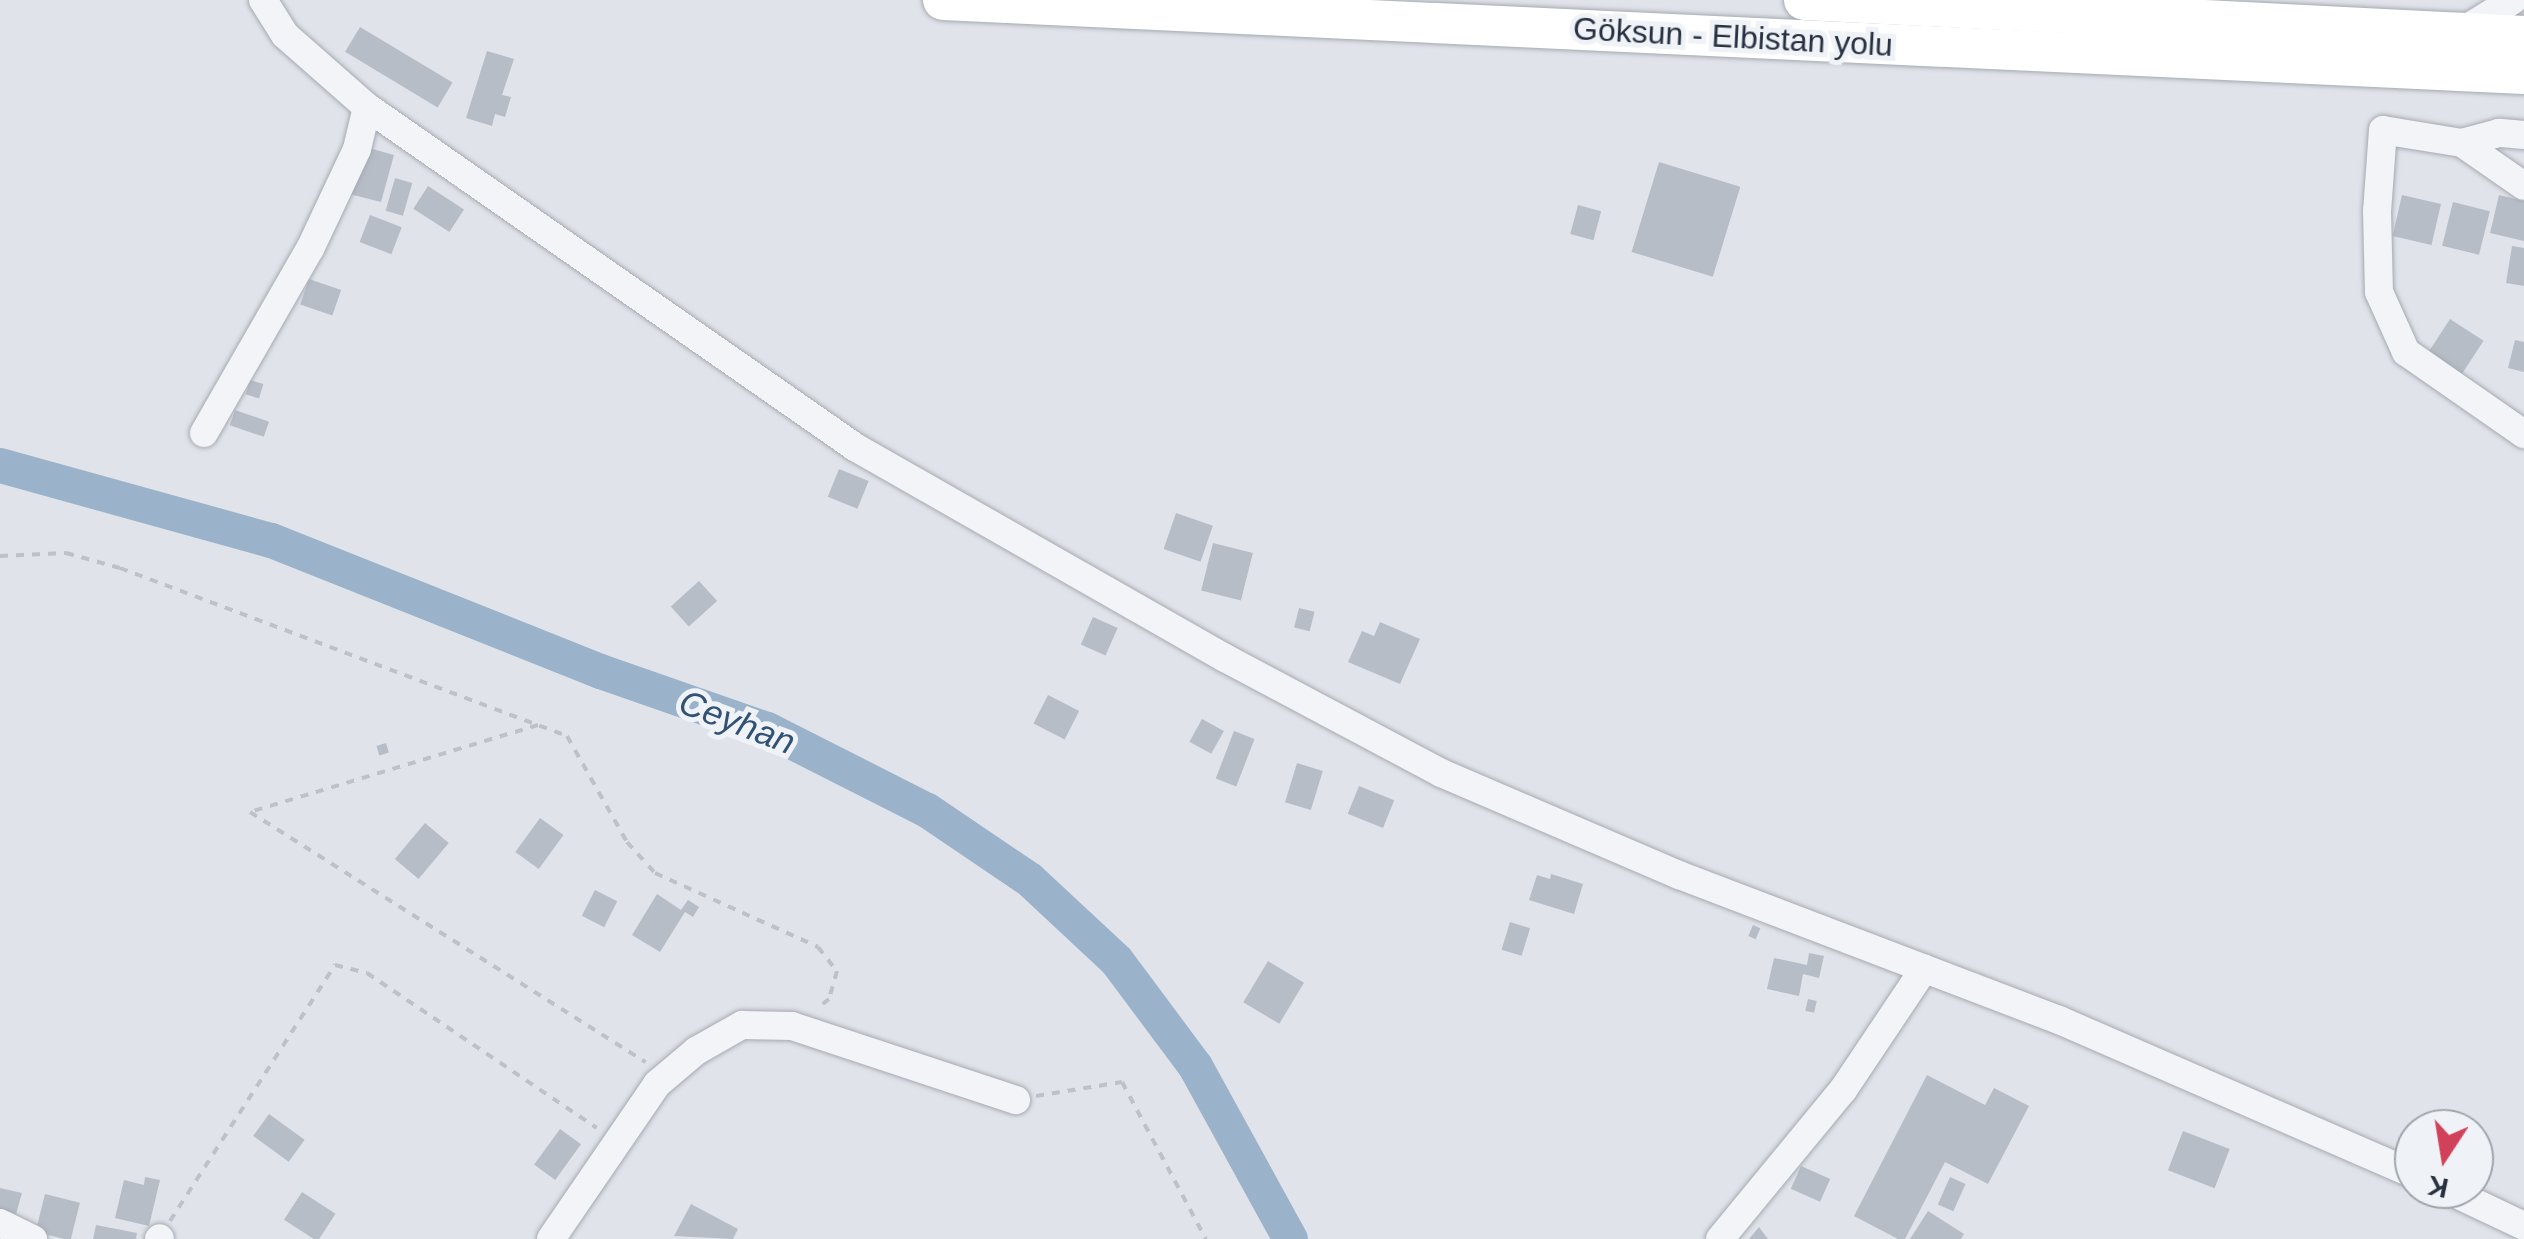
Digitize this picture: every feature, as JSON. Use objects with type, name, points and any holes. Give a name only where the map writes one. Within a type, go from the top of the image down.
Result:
[{"type":"highway","name":"Göksun - Elbistan yolu","points":[[943,0],[2524,74]]},
{"type":"highway","name":"Göksun - Elbistan yolu","points":[[1804,0],[2524,36]]},
{"type":"street","points":[[262,0],[285,35],[367,107],[855,448],[1226,658],[1441,773],[1924,968],[2394,1166]]},
{"type":"street","points":[[2460,33],[2513,0]]},
{"type":"street","points":[[204,433],[310,249],[358,149],[367,107]]},
{"type":"street","points":[[2524,135],[2499,133],[2462,143],[2383,130],[2379,292],[2406,352],[2524,434]]},
{"type":"street","points":[[2462,143],[2524,186]]},
{"type":"street","points":[[1720,1239],[1843,1090],[1924,968]]},
{"type":"street","points":[[551,1239],[667,1075],[742,1025],[792,1026],[1016,1100]]},
{"type":"street","points":[[2488,1209],[2524,1226]]},
{"type":"street","points":[[0,1223],[33,1239]]},
{"type":"path","points":[[0,556],[66,553],[120,568],[567,736],[628,842],[656,873],[818,946],[837,971],[829,999],[792,1026]]},
{"type":"path","points":[[538,725],[250,812],[667,1075]]},
{"type":"path","points":[[160,1238],[335,964],[368,973],[618,1141]]},
{"type":"path","points":[[1016,1100],[1122,1082],[1206,1239]]},
{"type":"building","points":[[360,27],[453,83],[438,107],[345,52]]},
{"type":"building","points":[[487,51],[514,59],[502,95],[511,97],[505,117],[495,114],[492,126],[466,118]]},
{"type":"building","points":[[369,148],[394,155],[381,202],[349,194]]},
{"type":"building","points":[[1659,162],[1740,187],[1713,277],[1632,252]]},
{"type":"building","points":[[395,178],[412,183],[403,216],[386,211]]},
{"type":"building","points":[[428,186],[464,209],[449,232],[413,209]]},
{"type":"building","points":[[2402,195],[2441,204],[2432,245],[2393,236]]},
{"type":"building","points":[[2499,195],[2524,201],[2524,241],[2490,233]]},
{"type":"building","points":[[2453,202],[2490,211],[2479,255],[2442,246]]},
{"type":"building","points":[[1578,205],[1601,211],[1593,240],[1570,234]]},
{"type":"building","points":[[370,215],[402,227],[391,254],[360,242]]},
{"type":"building","points":[[2512,246],[2524,248],[2524,286],[2506,283]]},
{"type":"building","points":[[309,279],[341,290],[332,316],[300,305]]},
{"type":"building","points":[[2450,319],[2484,341],[2462,374],[2428,353]]},
{"type":"building","points":[[2515,340],[2524,342],[2524,372],[2508,368]]},
{"type":"building","points":[[250,380],[263,384],[259,398],[246,394]]},
{"type":"building","points":[[235,410],[269,422],[264,437],[230,425]]},
{"type":"building","points":[[839,469],[869,481],[857,509],[828,497]]},
{"type":"building","points":[[1176,513],[1213,526],[1201,562],[1164,549]]},
{"type":"building","points":[[1213,543],[1253,553],[1241,600],[1201,591]]},
{"type":"building","points":[[699,581],[717,601],[689,626],[671,606]]},
{"type":"building","points":[[1299,608],[1315,612],[1310,631],[1294,627]]},
{"type":"building","points":[[1093,617],[1118,628],[1105,655],[1081,644]]},
{"type":"building","points":[[1380,622],[1420,639],[1400,684],[1348,662],[1362,631],[1374,636]]},
{"type":"building","points":[[1048,695],[1079,711],[1065,739],[1033,724]]},
{"type":"building","points":[[1202,719],[1224,731],[1211,754],[1189,742]]},
{"type":"building","points":[[1234,731],[1255,739],[1236,786],[1216,779]]},
{"type":"building","points":[[386,743],[389,753],[379,755],[376,746]]},
{"type":"building","points":[[1297,763],[1323,771],[1311,810],[1285,802]]},
{"type":"building","points":[[1359,786],[1394,800],[1383,828],[1348,814]]},
{"type":"building","points":[[540,818],[563,835],[539,869],[515,852]]},
{"type":"building","points":[[425,823],[449,843],[419,879],[395,859]]},
{"type":"building","points":[[1551,874],[1583,884],[1574,914],[1529,900],[1537,875],[1550,879]]},
{"type":"building","points":[[595,890],[617,901],[604,927],[582,916]]},
{"type":"building","points":[[657,894],[681,910],[688,900],[699,907],[693,917],[685,912],[660,952],[632,935]]},
{"type":"building","points":[[1510,922],[1530,928],[1522,956],[1502,950]]},
{"type":"building","points":[[1753,925],[1760,928],[1756,939],[1748,936]]},
{"type":"building","points":[[1809,953],[1824,956],[1819,978],[1803,974],[1799,996],[1767,989],[1774,958],[1807,965]]},
{"type":"building","points":[[1268,961],[1304,983],[1279,1024],[1243,1002]]},
{"type":"building","points":[[1808,999],[1817,1001],[1814,1013],[1805,1011]]},
{"type":"building","points":[[1927,1075],[1985,1105],[1994,1088],[2029,1106],[1988,1184],[1945,1162],[1905,1239],[1898,1239],[1854,1216]]},
{"type":"building","points":[[269,1114],[305,1140],[289,1162],[253,1136]]},
{"type":"building","points":[[560,1129],[581,1144],[555,1180],[534,1165]]},
{"type":"building","points":[[2183,1131],[2230,1149],[2215,1188],[2168,1170]]},
{"type":"building","points":[[1801,1166],[1830,1179],[1820,1202],[1791,1189]]},
{"type":"building","points":[[145,1177],[160,1180],[149,1226],[115,1218],[124,1180],[144,1185]]},
{"type":"building","points":[[1950,1177],[1966,1184],[1953,1211],[1938,1204]]},
{"type":"building","points":[[0,1188],[22,1193],[16,1214],[0,1210]]},
{"type":"building","points":[[302,1192],[336,1214],[319,1239],[284,1220]]},
{"type":"building","points":[[45,1194],[80,1203],[71,1239],[36,1232]]},
{"type":"building","points":[[691,1204],[738,1229],[733,1239],[674,1236]]},
{"type":"building","points":[[1928,1211],[1964,1234],[1961,1239],[1910,1239]]},
{"type":"building","points":[[96,1225],[137,1233],[136,1239],[93,1239]]},
{"type":"building","points":[[1759,1227],[1768,1239],[1749,1239]]},
{"type":"waterway","name":"Ceyhan","points":[[0,465],[271,540],[600,671],[767,729],[927,810],[1029,879],[1116,960],[1195,1066],[1290,1239]]}]
